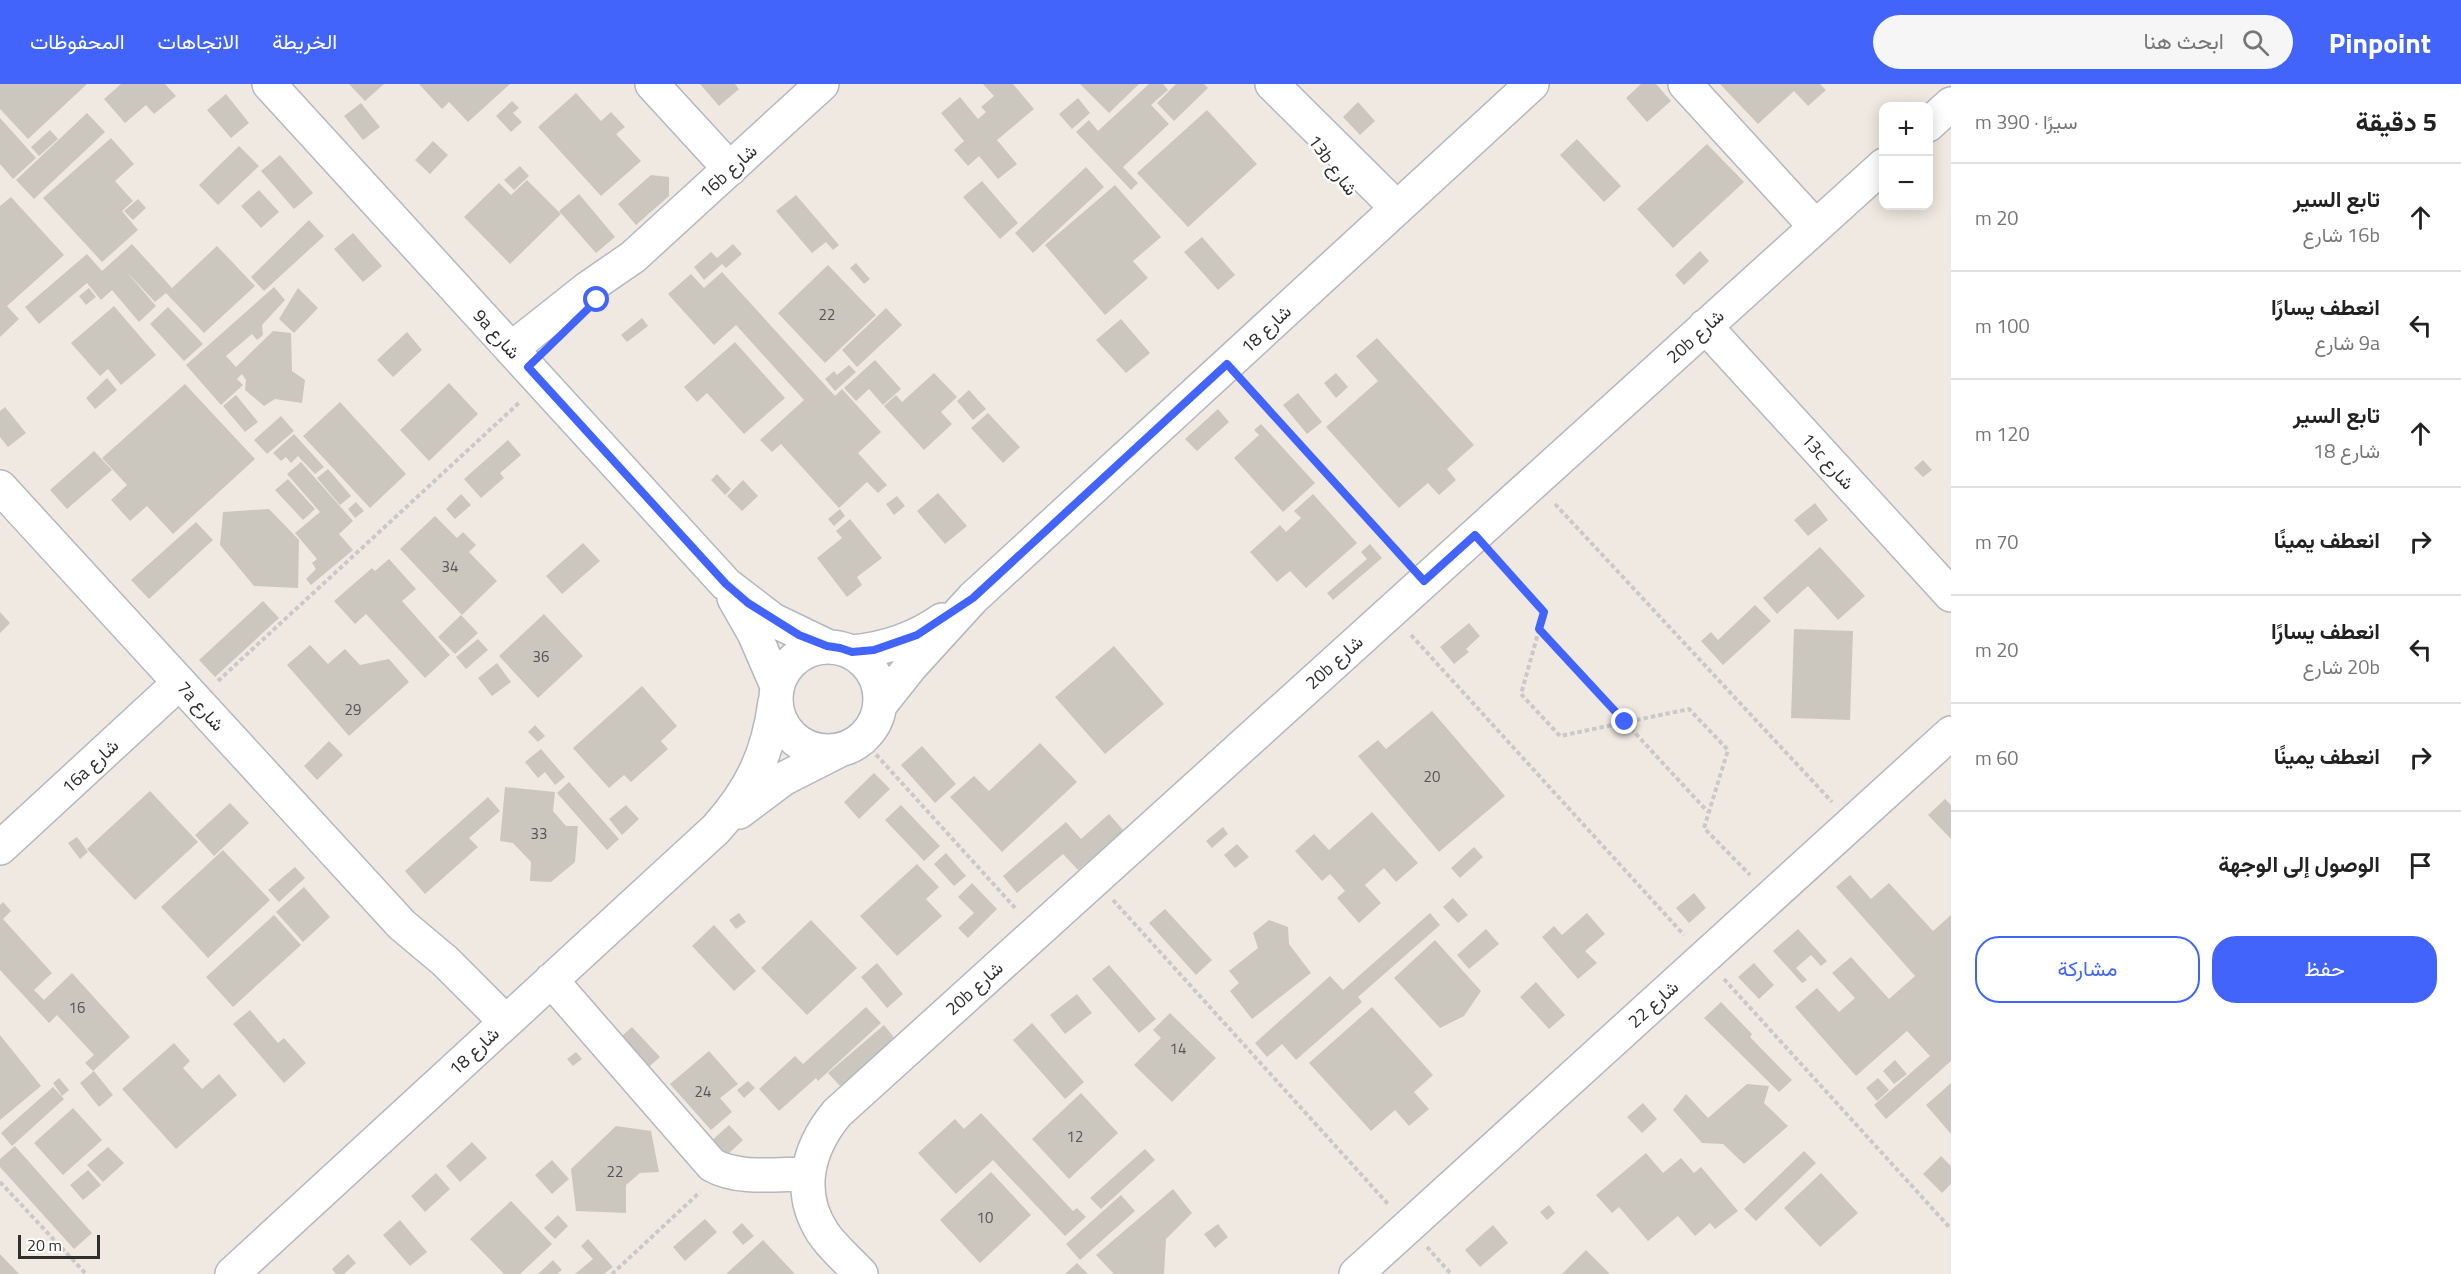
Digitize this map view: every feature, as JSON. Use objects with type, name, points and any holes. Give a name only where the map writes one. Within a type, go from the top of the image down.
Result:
[{"type":"street","name":"9a شارع","points":[[269,84],[726,584],[772,620],[839,649]]},
{"type":"street","points":[[652,84],[730,169]]},
{"type":"street","name":"16b شارع","points":[[527,366],[597,300],[633,257],[822,84]]},
{"type":"street","name":"شارع 18","points":[[880,705],[911,666],[973,598],[1532,84]]},
{"type":"street","points":[[1685,84],[1815,226]]},
{"type":"street","name":"13b شارع","points":[[1281,93],[1320,149],[1388,217]]},
{"type":"street","points":[[1933,121],[1951,105]]},
{"type":"street","name":"20b شارع","points":[[808,1174],[812,1152],[822,1131],[837,1113],[1879,169]]},
{"type":"street","name":"13c شارع","points":[[1705,326],[1951,595]]},
{"type":"street","name":"7a شارع","points":[[0,487],[402,925],[433,970],[497,1030]]},
{"type":"street","name":"9a شارع","points":[[726,584],[754,633],[776,694]]},
{"type":"street","name":"شارع 18","points":[[839,649],[874,650],[917,635],[973,598]]},
{"type":"street","points":[[810,649],[839,649],[865,661],[880,689],[880,705],[871,729],[853,744],[828,752],[812,749],[798,742],[786,732],[778,718],[776,694],[783,670],[795,658],[810,649]]},
{"type":"street","name":"16a شارع","points":[[0,848],[188,692]]},
{"type":"street","name":"شارع 18","points":[[232,1274],[716,829],[735,808],[763,758],[771,731],[776,694]]},
{"type":"street","name":"شارع 22","points":[[1356,1274],[1951,733]]},
{"type":"street","name":"شارع 18","points":[[716,829],[783,779],[853,744]]},
{"type":"street","points":[[551,980],[712,1165],[722,1171],[735,1173],[808,1174],[809,1195],[814,1215],[824,1233],[861,1274]]},
{"type":"path","points":[[1227,364],[1424,581]]},
{"type":"path","points":[[188,692],[527,366]]},
{"type":"path","points":[[1534,482],[1852,823]]},
{"type":"path","points":[[1475,535],[1544,612],[1521,694],[1560,736],[1689,709],[1728,750],[1704,828],[1771,896]]},
{"type":"path","points":[[1390,612],[1951,1229]]},
{"type":"path","points":[[1539,629],[1709,812]]},
{"type":"path","points":[[853,744],[1037,932]]},
{"type":"path","points":[[1095,879],[1452,1274]]},
{"type":"path","points":[[612,1274],[722,1171]]},
{"type":"path","points":[[0,1182],[86,1274]]},
{"type":"building","points":[[0,84],[87,84],[28,139],[0,109]]},
{"type":"building","points":[[121,84],[165,84],[176,96],[154,114],[146,105],[125,123],[104,99]]},
{"type":"building","points":[[349,84],[384,84],[365,101]]},
{"type":"building","points":[[419,84],[510,84],[468,122],[449,102],[442,109]]},
{"type":"building","points":[[700,84],[735,84],[739,89],[719,106]]},
{"type":"building","points":[[983,84],[1013,84],[1034,109],[997,140],[1017,164],[998,179],[979,156],[968,166],[954,150],[964,141],[941,113],[960,97],[978,119],[986,112],[981,107],[994,96]]},
{"type":"building","points":[[1080,84],[1139,84],[1109,113]]},
{"type":"building","points":[[1149,84],[1163,84],[1168,90],[1151,105],[1169,124],[1123,167],[1138,183],[1131,190],[1076,132],[1089,120],[1098,131]]},
{"type":"building","points":[[1176,84],[1204,84],[1208,88],[1174,121],[1157,103]]},
{"type":"building","points":[[1641,84],[1656,84],[1671,101],[1647,122],[1626,98]]},
{"type":"building","points":[[1720,84],[1820,84],[1826,90],[1808,106],[1794,91],[1758,124]]},
{"type":"building","points":[[576,93],[601,121],[611,112],[625,127],[616,134],[641,161],[601,196],[538,127]]},
{"type":"building","points":[[226,94],[249,123],[231,138],[207,110]]},
{"type":"building","points":[[1078,98],[1090,113],[1072,129],[1059,114]]},
{"type":"building","points":[[512,101],[519,108],[513,113],[522,122],[511,132],[496,116]]},
{"type":"building","points":[[1358,102],[1375,121],[1360,135],[1343,117]]},
{"type":"building","points":[[361,103],[380,127],[363,140],[344,116]]},
{"type":"building","points":[[1207,110],[1257,164],[1188,227],[1137,173]]},
{"type":"building","points":[[87,113],[105,132],[34,199],[16,180]]},
{"type":"building","points":[[0,118],[36,158],[13,179],[0,164]]},
{"type":"building","points":[[50,130],[58,139],[39,156],[31,147]]},
{"type":"building","points":[[111,138],[134,164],[115,181],[133,201],[122,211],[138,230],[102,262],[43,198]]},
{"type":"building","points":[[1577,139],[1621,186],[1604,202],[1560,155]]},
{"type":"building","points":[[433,141],[448,155],[430,174],[415,160]]},
{"type":"building","points":[[1707,144],[1744,182],[1673,248],[1637,209]]},
{"type":"building","points":[[239,146],[259,166],[218,205],[199,185]]},
{"type":"building","points":[[280,155],[313,193],[294,209],[261,171]]},
{"type":"building","points":[[520,166],[529,176],[514,190],[504,180]]},
{"type":"building","points":[[1086,167],[1104,187],[1033,253],[1015,233]]},
{"type":"building","points":[[651,175],[669,177],[669,196],[636,225],[618,204]]},
{"type":"building","points":[[527,180],[561,214],[510,264],[464,217],[499,183],[511,195]]},
{"type":"building","points":[[982,181],[1018,223],[1000,239],[963,197]]},
{"type":"building","points":[[1115,185],[1161,237],[1133,261],[1148,278],[1105,315],[1045,245]]},
{"type":"building","points":[[259,190],[279,212],[261,228],[241,206]]},
{"type":"building","points":[[579,194],[615,237],[596,253],[559,211]]},
{"type":"building","points":[[796,195],[839,245],[833,250],[826,242],[812,253],[776,211]]},
{"type":"building","points":[[11,197],[64,255],[7,306],[19,319],[0,337],[0,206]]},
{"type":"building","points":[[138,199],[146,208],[133,220],[124,211]]},
{"type":"building","points":[[309,220],[324,236],[264,291],[251,277]]},
{"type":"building","points":[[353,233],[382,266],[363,282],[334,249]]},
{"type":"building","points":[[1202,237],[1235,275],[1218,290],[1184,252]]},
{"type":"building","points":[[132,244],[172,288],[217,246],[255,286],[204,333],[166,293],[155,302],[125,270],[156,306],[139,322],[112,290],[101,300],[87,283],[39,324],[25,307],[87,254],[102,271]]},
{"type":"building","points":[[733,244],[742,254],[726,268],[722,264],[704,280],[694,267],[711,252],[717,258]]},
{"type":"building","points":[[1700,251],[1709,261],[1684,285],[1675,275]]},
{"type":"building","points":[[856,263],[870,279],[864,284],[850,268]]},
{"type":"building","points":[[828,265],[876,315],[825,363],[778,313]]},
{"type":"building","points":[[722,272],[835,396],[842,389],[881,432],[858,453],[887,485],[878,493],[867,482],[839,508],[781,444],[772,452],[760,440],[804,400],[736,325],[714,345],[668,294],[691,274],[704,288]]},
{"type":"building","points":[[274,287],[285,300],[262,325],[263,335],[257,340],[252,334],[226,356],[236,367],[273,331],[291,333],[292,371],[305,380],[302,403],[275,399],[264,406],[245,390],[246,380],[242,374],[237,379],[243,385],[221,405],[186,365]]},
{"type":"building","points":[[89,288],[96,297],[86,305],[79,296]]},
{"type":"building","points":[[298,288],[318,308],[294,333],[279,319]]},
{"type":"building","points":[[114,306],[156,355],[121,385],[108,369],[100,376],[71,343]]},
{"type":"building","points":[[168,307],[203,344],[184,361],[150,324]]},
{"type":"building","points":[[886,308],[902,325],[857,367],[842,350]]},
{"type":"building","points":[[642,318],[648,326],[627,342],[621,335]]},
{"type":"building","points":[[1121,319],[1150,353],[1126,373],[1096,340]]},
{"type":"building","points":[[407,332],[422,350],[393,377],[377,360]]},
{"type":"building","points":[[1377,338],[1474,445],[1447,469],[1456,480],[1439,495],[1428,483],[1399,508],[1326,427],[1378,381],[1356,356]]},
{"type":"building","points":[[735,342],[785,398],[744,434],[707,393],[697,402],[684,387]]},
{"type":"building","points":[[875,360],[901,389],[883,405],[869,389],[856,401],[844,388]]},
{"type":"building","points":[[849,365],[856,372],[835,391],[825,379],[834,371],[837,375]]},
{"type":"building","points":[[934,373],[957,397],[941,412],[952,424],[924,450],[884,406],[896,395],[902,402]]},
{"type":"building","points":[[1336,373],[1348,387],[1336,398],[1324,383]]},
{"type":"building","points":[[107,378],[117,390],[95,409],[86,398]]},
{"type":"building","points":[[449,383],[478,414],[429,461],[400,430]]},
{"type":"building","points":[[185,384],[255,459],[173,534],[147,506],[130,521],[111,500],[127,485],[102,458]]},
{"type":"building","points":[[969,390],[986,409],[973,420],[957,401]]},
{"type":"building","points":[[1298,393],[1322,422],[1307,434],[1283,405]]},
{"type":"building","points":[[236,395],[258,422],[245,432],[223,406]]},
{"type":"building","points":[[340,402],[406,474],[370,508],[303,436]]},
{"type":"building","points":[[5,407],[26,433],[8,447],[0,437],[0,411]]},
{"type":"building","points":[[1218,409],[1229,422],[1197,451],[1185,439]]},
{"type":"building","points":[[988,413],[1020,447],[1003,463],[971,428]]},
{"type":"building","points":[[281,416],[294,431],[267,454],[254,440]]},
{"type":"building","points":[[1261,424],[1315,483],[1283,512],[1234,458],[1259,435],[1254,430]]},
{"type":"building","points":[[294,434],[324,467],[315,474],[298,456],[291,463],[286,457],[281,461],[273,453]]},
{"type":"building","points":[[508,440],[521,455],[500,473],[504,478],[481,498],[464,479]]},
{"type":"building","points":[[94,451],[112,470],[67,509],[50,490]]},
{"type":"building","points":[[1923,460],[1932,470],[1923,477],[1914,468]]},
{"type":"building","points":[[301,462],[353,521],[339,534],[353,550],[311,585],[306,579],[316,569],[312,563],[317,559],[295,533],[320,512],[287,474]]},
{"type":"building","points":[[328,469],[351,496],[340,505],[317,478]]},
{"type":"building","points":[[717,474],[731,489],[725,495],[711,480]]},
{"type":"building","points":[[288,479],[315,509],[303,520],[275,490]]},
{"type":"building","points":[[743,480],[758,496],[742,511],[727,496]]},
{"type":"building","points":[[938,493],[967,526],[945,544],[917,511]]},
{"type":"building","points":[[461,494],[471,505],[455,519],[446,509]]},
{"type":"building","points":[[1313,494],[1357,543],[1306,588],[1290,571],[1277,582],[1250,552],[1280,525],[1286,532],[1301,518],[1294,511]]},
{"type":"building","points":[[897,496],[905,506],[894,515],[886,504]]},
{"type":"building","points":[[356,502],[364,511],[355,518],[348,509]]},
{"type":"building","points":[[1815,503],[1828,520],[1808,536],[1794,520]]},
{"type":"building","points":[[269,509],[299,540],[298,588],[254,586],[220,545],[223,512]]},
{"type":"building","points":[[840,509],[845,516],[834,526],[828,519]]},
{"type":"building","points":[[435,516],[457,538],[463,532],[476,545],[469,552],[497,581],[462,615],[400,549]]},
{"type":"building","points":[[850,519],[882,558],[857,577],[862,585],[847,597],[817,558],[842,538],[836,531]]},
{"type":"building","points":[[196,522],[213,540],[149,599],[131,580]]},
{"type":"building","points":[[583,543],[600,561],[562,594],[546,576]]},
{"type":"building","points":[[1370,544],[1382,558],[1333,600],[1327,593],[1367,559],[1361,552]]},
{"type":"building","points":[[1820,547],[1865,596],[1838,620],[1808,586],[1777,614],[1763,598]]},
{"type":"building","points":[[389,559],[416,589],[402,601],[450,655],[425,678],[366,614],[355,624],[334,601],[372,568],[375,571]]},
{"type":"building","points":[[263,601],[279,618],[215,677],[199,660]]},
{"type":"building","points":[[1755,605],[1771,621],[1723,665],[1701,641],[1711,632],[1718,640]]},
{"type":"building","points":[[0,612],[10,623],[0,633]]},
{"type":"building","points":[[544,614],[583,656],[538,698],[499,656]]},
{"type":"building","points":[[461,615],[478,633],[455,654],[438,637]]},
{"type":"building","points":[[1469,623],[1480,636],[1466,649],[1469,652],[1454,664],[1440,647]]},
{"type":"building","points":[[1794,629],[1853,631],[1850,720],[1791,718]]},
{"type":"building","points":[[478,639],[488,650],[466,669],[456,657]]},
{"type":"building","points":[[310,645],[328,664],[345,649],[360,665],[389,659],[409,682],[349,736],[287,665]]},
{"type":"building","points":[[1114,646],[1164,704],[1105,754],[1055,697]]},
{"type":"building","points":[[497,663],[511,682],[492,696],[478,678]]},
{"type":"building","points":[[642,686],[677,726],[661,741],[668,749],[631,782],[624,775],[609,788],[573,748]]},
{"type":"building","points":[[1432,711],[1505,796],[1439,852],[1358,756],[1378,740],[1386,749]]},
{"type":"building","points":[[535,725],[545,736],[538,742],[528,732]]},
{"type":"building","points":[[329,741],[343,755],[317,780],[304,766]]},
{"type":"building","points":[[1040,743],[1077,782],[1002,852],[950,797],[974,776],[989,791]]},
{"type":"building","points":[[922,746],[956,784],[935,803],[901,765]]},
{"type":"building","points":[[541,749],[565,777],[555,785],[545,772],[538,778],[525,762]]},
{"type":"building","points":[[874,773],[890,789],[859,819],[844,802]]},
{"type":"building","points":[[569,782],[619,839],[607,850],[557,793]]},
{"type":"building","points":[[505,787],[555,792],[553,811],[566,826],[578,826],[575,862],[551,882],[530,881],[531,862],[513,843],[500,841]]},
{"type":"building","points":[[150,791],[198,842],[135,900],[87,849]]},
{"type":"building","points":[[488,797],[500,811],[469,838],[478,847],[425,894],[405,871]]},
{"type":"building","points":[[1945,799],[1951,805],[1951,839],[1928,815]]},
{"type":"building","points":[[230,803],[249,823],[214,856],[195,835]]},
{"type":"building","points":[[626,805],[639,819],[622,835],[609,819]]},
{"type":"building","points":[[901,805],[940,846],[924,861],[885,820]]},
{"type":"building","points":[[1372,812],[1418,863],[1396,882],[1384,868],[1365,885],[1381,903],[1359,923],[1337,898],[1345,891],[1330,874],[1322,881],[1295,851],[1314,834],[1329,850]]},
{"type":"building","points":[[1109,814],[1124,831],[1078,870],[1063,854],[1017,893],[1003,876],[1066,822],[1081,839]]},
{"type":"building","points":[[1223,827],[1228,834],[1212,848],[1206,841]]},
{"type":"building","points":[[77,837],[88,852],[80,859],[68,843]]},
{"type":"building","points":[[1237,844],[1249,857],[1235,868],[1224,855]]},
{"type":"building","points":[[1474,847],[1483,857],[1460,878],[1451,868]]},
{"type":"building","points":[[223,850],[270,900],[208,958],[161,907]]},
{"type":"building","points":[[946,853],[966,876],[954,886],[934,864]]},
{"type":"building","points":[[917,864],[939,887],[926,899],[942,916],[897,956],[860,916]]},
{"type":"building","points":[[295,867],[305,878],[279,902],[268,890]]},
{"type":"building","points":[[1850,875],[1871,899],[1889,883],[1933,931],[1951,915],[1951,1061],[1886,1119],[1874,1105],[1930,1056],[1907,1031],[1856,1076],[1795,1007],[1817,988],[1839,1012],[1855,998],[1832,973],[1851,957],[1889,999],[1915,976],[1836,887]]},
{"type":"building","points":[[972,883],[997,909],[968,938],[958,928],[974,913],[958,897]]},
{"type":"building","points":[[304,887],[330,917],[303,942],[276,912]]},
{"type":"building","points":[[1694,893],[1706,908],[1689,923],[1676,908]]},
{"type":"building","points":[[1453,898],[1468,915],[1458,923],[1443,907]]},
{"type":"building","points":[[3,902],[11,911],[3,919],[52,973],[34,990],[44,1000],[72,973],[130,1037],[93,1071],[85,1063],[94,1055],[57,1015],[49,1023],[0,970],[0,905]]},
{"type":"building","points":[[1165,909],[1212,960],[1196,975],[1149,923]]},
{"type":"building","points":[[739,913],[746,922],[736,929],[729,920]]},
{"type":"building","points":[[1430,913],[1440,925],[1358,997],[1362,1002],[1296,1060],[1282,1044],[1267,1057],[1255,1043],[1330,976],[1343,990]]},
{"type":"building","points":[[1587,913],[1605,934],[1585,951],[1597,963],[1578,979],[1542,937],[1554,926],[1562,935]]},
{"type":"building","points":[[274,915],[301,945],[233,1007],[206,977]]},
{"type":"building","points":[[811,920],[857,968],[807,1015],[761,968]]},
{"type":"building","points":[[1269,920],[1288,927],[1289,944],[1311,973],[1252,1019],[1230,991],[1239,983],[1229,971],[1258,948],[1253,933]]},
{"type":"building","points":[[714,925],[756,971],[734,991],[692,946]]},
{"type":"building","points":[[1486,929],[1499,944],[1469,969],[1457,955]]},
{"type":"building","points":[[1798,929],[1827,961],[1821,966],[1811,955],[1796,968],[1807,980],[1802,983],[1773,951]]},
{"type":"building","points":[[1435,940],[1481,991],[1464,1016],[1440,1028],[1394,978]]},
{"type":"building","points":[[877,963],[903,994],[887,1008],[861,977]]},
{"type":"building","points":[[1754,963],[1774,985],[1759,999],[1738,977]]},
{"type":"building","points":[[1109,965],[1156,1019],[1139,1033],[1092,979]]},
{"type":"building","points":[[1536,982],[1565,1015],[1549,1029],[1520,997]]},
{"type":"building","points":[[1077,994],[1092,1013],[1065,1034],[1050,1015]]},
{"type":"building","points":[[1721,1002],[1752,1034],[1750,1037],[1792,1080],[1779,1092],[1704,1018]]},
{"type":"building","points":[[866,1007],[881,1023],[818,1081],[816,1078],[779,1111],[759,1089],[795,1056],[803,1064]]},
{"type":"building","points":[[1372,1007],[1433,1075],[1414,1092],[1429,1109],[1409,1126],[1395,1110],[1371,1131],[1309,1063]]},
{"type":"building","points":[[250,1010],[278,1043],[284,1038],[306,1063],[284,1083],[233,1024]]},
{"type":"building","points":[[1170,1013],[1216,1058],[1172,1102],[1134,1065],[1161,1038],[1153,1030]]},
{"type":"building","points":[[1032,1023],[1084,1082],[1065,1099],[1013,1040]]},
{"type":"building","points":[[884,1025],[896,1040],[841,1087],[828,1073]]},
{"type":"building","points":[[632,1027],[660,1057],[643,1072],[615,1042]]},
{"type":"building","points":[[0,1035],[41,1086],[0,1120]]},
{"type":"building","points":[[174,1043],[190,1061],[183,1068],[202,1089],[219,1074],[237,1095],[176,1149],[122,1089]]},
{"type":"building","points":[[709,1051],[738,1084],[720,1098],[732,1112],[711,1130],[670,1084]]},
{"type":"building","points":[[576,1052],[582,1059],[573,1066],[567,1059]]},
{"type":"building","points":[[1895,1060],[1907,1074],[1894,1084],[1883,1071]]},
{"type":"building","points":[[94,1071],[113,1095],[99,1107],[80,1083]]},
{"type":"building","points":[[59,1078],[69,1090],[62,1096],[53,1083]]},
{"type":"building","points":[[1878,1078],[1889,1090],[1877,1101],[1866,1088]]},
{"type":"building","points":[[748,1081],[755,1088],[744,1098],[737,1090]]},
{"type":"building","points":[[1951,1083],[1951,1134],[1926,1105]]},
{"type":"building","points":[[1747,1084],[1769,1086],[1764,1103],[1788,1126],[1744,1164],[1723,1144],[1702,1143],[1673,1110],[1686,1094],[1708,1118]]},
{"type":"building","points":[[53,1087],[64,1099],[12,1146],[1,1133]]},
{"type":"building","points":[[1081,1093],[1118,1133],[1069,1179],[1032,1139]]},
{"type":"building","points":[[1643,1103],[1657,1119],[1642,1133],[1627,1117]]},
{"type":"building","points":[[73,1108],[102,1140],[63,1175],[34,1143]]},
{"type":"building","points":[[981,1113],[1073,1211],[1077,1208],[1086,1217],[1065,1236],[993,1160],[956,1194],[918,1153],[955,1119],[964,1129]]},
{"type":"building","points":[[729,1125],[743,1140],[724,1158],[709,1143]]},
{"type":"building","points":[[616,1126],[651,1131],[659,1172],[640,1173],[626,1185],[626,1213],[576,1211],[571,1169]]},
{"type":"building","points":[[472,1142],[487,1158],[460,1182],[446,1166]]},
{"type":"building","points":[[15,1146],[92,1233],[74,1249],[0,1167],[0,1159]]},
{"type":"building","points":[[108,1147],[124,1163],[103,1182],[87,1165]]},
{"type":"building","points":[[1145,1149],[1155,1160],[1101,1209],[1090,1198]]},
{"type":"building","points":[[1804,1151],[1816,1163],[1756,1221],[1744,1209]]},
{"type":"building","points":[[1646,1153],[1663,1173],[1681,1158],[1694,1173],[1701,1167],[1738,1211],[1715,1229],[1710,1223],[1695,1236],[1678,1216],[1648,1241],[1619,1207],[1612,1213],[1596,1195]]},
{"type":"building","points":[[1941,1156],[1951,1166],[1951,1184],[1942,1193],[1923,1174]]},
{"type":"building","points":[[552,1160],[569,1179],[552,1194],[535,1175]]},
{"type":"building","points":[[88,1170],[101,1185],[83,1200],[70,1185]]},
{"type":"building","points":[[991,1172],[1031,1215],[980,1263],[940,1220]]},
{"type":"building","points":[[436,1173],[450,1189],[425,1212],[411,1196]]},
{"type":"building","points":[[1821,1173],[1858,1213],[1820,1247],[1784,1208]]},
{"type":"building","points":[[1173,1189],[1192,1213],[1166,1239],[1164,1274],[1114,1274],[1096,1255]]},
{"type":"building","points":[[1121,1195],[1135,1211],[1080,1260],[1066,1244]]},
{"type":"building","points":[[511,1201],[552,1244],[520,1274],[504,1274],[470,1239]]},
{"type":"building","points":[[1549,1205],[1555,1213],[1547,1220],[1540,1212]]},
{"type":"building","points":[[558,1215],[568,1226],[555,1239],[544,1228]]},
{"type":"building","points":[[705,1219],[717,1232],[685,1261],[673,1247]]},
{"type":"building","points":[[400,1220],[427,1252],[410,1266],[383,1235]]},
{"type":"building","points":[[742,1223],[754,1236],[743,1245],[732,1232]]},
{"type":"building","points":[[1218,1224],[1228,1237],[1215,1248],[1204,1234]]},
{"type":"building","points":[[1493,1225],[1508,1243],[1480,1267],[1465,1250]]},
{"type":"building","points":[[588,1239],[613,1267],[604,1274],[575,1274],[593,1259],[581,1246]]},
{"type":"building","points":[[763,1240],[795,1274],[726,1274]]},
{"type":"building","points":[[1586,1250],[1610,1274],[1562,1274]]},
{"type":"building","points":[[0,1254],[19,1274],[0,1274]]},
{"type":"building","points":[[348,1254],[356,1263],[344,1274],[336,1274],[332,1269]]},
{"type":"building","points":[[553,1260],[562,1270],[557,1274],[538,1274]]},
{"type":"building","points":[[1077,1263],[1088,1274],[1065,1274]]},
{"type":"route","points":[[597,300],[528,367],[726,584],[772,620],[799,635],[827,646],[852,652],[874,650],[896,644],[936,624],[973,598],[1227,364],[1424,581],[1475,535],[1544,612],[1539,629],[1625,722]]}]
